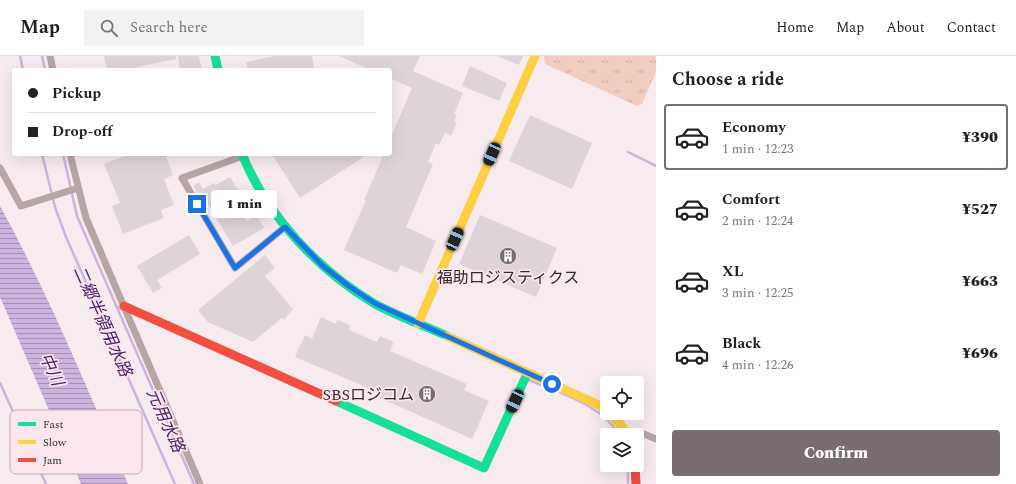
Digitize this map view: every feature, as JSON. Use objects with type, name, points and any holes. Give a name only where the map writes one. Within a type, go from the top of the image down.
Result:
[{"type":"street","points":[[50,56],[52,68]]},
{"type":"street","points":[[215,56],[218,68]]},
{"type":"street","points":[[418,324],[535,56]]},
{"type":"street","points":[[70,156],[86,218],[200,484]]},
{"type":"street","points":[[239,156],[182,178],[235,268],[285,227]]},
{"type":"street","points":[[242,156],[257,185],[285,227],[323,266],[350,287],[376,304],[418,324],[600,406]]},
{"type":"street","points":[[0,168],[21,206],[78,188]]},
{"type":"street","points":[[124,306],[484,468],[527,374]]},
{"type":"street","points":[[616,420],[623,428]]},
{"type":"street","points":[[644,434],[656,439]]},
{"type":"street","points":[[635,472],[636,484]]},
{"type":"green space","points":[[544,56],[656,56],[656,72],[642,104],[637,106],[545,64]]},
{"type":"water","name":"中川","points":[[0,206],[35,274],[97,410],[49,410],[0,297]]},
{"type":"water","points":[[77,474],[124,474],[128,484],[81,484]]},
{"type":"building","points":[[104,56],[176,56],[176,59],[133,68],[107,68]]},
{"type":"building","points":[[178,56],[199,56],[202,68],[180,68]]},
{"type":"building","points":[[275,56],[312,56],[314,68],[248,68],[246,62]]},
{"type":"building","points":[[339,56],[420,56],[413,71],[463,93],[454,114],[457,115],[454,121],[457,122],[451,136],[445,133],[439,145],[436,143],[428,162],[433,164],[406,227],[436,241],[422,274],[401,265],[397,273],[344,250],[383,156],[392,156],[392,134],[412,88],[392,79],[392,68],[366,68]]},
{"type":"building","points":[[497,56],[523,56],[519,65]]},
{"type":"building","points":[[470,66],[507,83],[499,101],[462,86]]},
{"type":"building","points":[[530,115],[592,143],[572,189],[509,161]]},
{"type":"building","points":[[125,156],[166,156],[173,175],[164,179],[174,205],[161,210],[164,218],[123,234],[112,206],[120,203],[104,164]]},
{"type":"building","points":[[273,156],[365,156],[300,198]]},
{"type":"building","points":[[230,177],[245,202],[238,206],[247,221],[256,215],[264,228],[233,246],[202,194],[199,196],[193,186],[199,182],[203,189],[214,183],[216,185]]},
{"type":"building","name":"福助ロジスティクス","points":[[480,215],[557,248],[536,297],[459,264]]},
{"type":"building","points":[[189,235],[200,254],[157,280],[162,288],[153,293],[137,266]]},
{"type":"building","points":[[265,255],[275,268],[265,276],[293,309],[284,320],[282,318],[253,342],[208,322],[198,310]]},
{"type":"building","points":[[321,317],[336,324],[337,320],[350,325],[349,330],[377,342],[380,336],[394,342],[390,351],[467,384],[464,390],[489,401],[472,439],[380,398],[382,394],[295,357],[305,335],[312,339]]},
{"type":"waterway","name":"二郷半領用水路","points":[[20,56],[23,68]]},
{"type":"waterway","name":"元用水路","points":[[42,56],[45,68]]},
{"type":"waterway","points":[[628,152],[656,166]]},
{"type":"waterway","name":"二郷半領用水路","points":[[42,156],[55,207],[66,237],[175,484]]},
{"type":"waterway","name":"元用水路","points":[[63,156],[77,216],[194,484]]},
{"type":"waterway","name":"元用水路","points":[[116,306],[123,310]]},
{"type":"waterway","points":[[529,381],[579,401],[602,416],[614,428]]},
{"type":"waterway","points":[[0,383],[12,410]]},
{"type":"waterway","points":[[628,472],[628,484]]},
{"type":"waterway","points":[[41,474],[46,484]]},
{"type":"traffic: fast","points":[[215,56],[218,68]]},
{"type":"traffic: fast","points":[[243,156],[265,199],[296,240],[314,258],[334,275],[375,304],[447,336]]},
{"type":"traffic: fast","points":[[336,401],[484,468],[527,374]]},
{"type":"traffic: slow","points":[[418,324],[535,56]]},
{"type":"traffic: slow","points":[[447,336],[600,406]]},
{"type":"traffic: slow","points":[[616,420],[623,428]]},
{"type":"traffic: jam","points":[[124,306],[336,401]]},
{"type":"traffic: jam","points":[[635,472],[636,484]]},
{"type":"place","name":"福助ロジスティクス","points":[[508,256]]},
{"type":"place","name":"SBSロジコム","points":[[427,394]]},
{"type":"route","points":[[197,204],[235,268],[285,227],[323,266],[350,287],[376,304],[552,384]]}]
